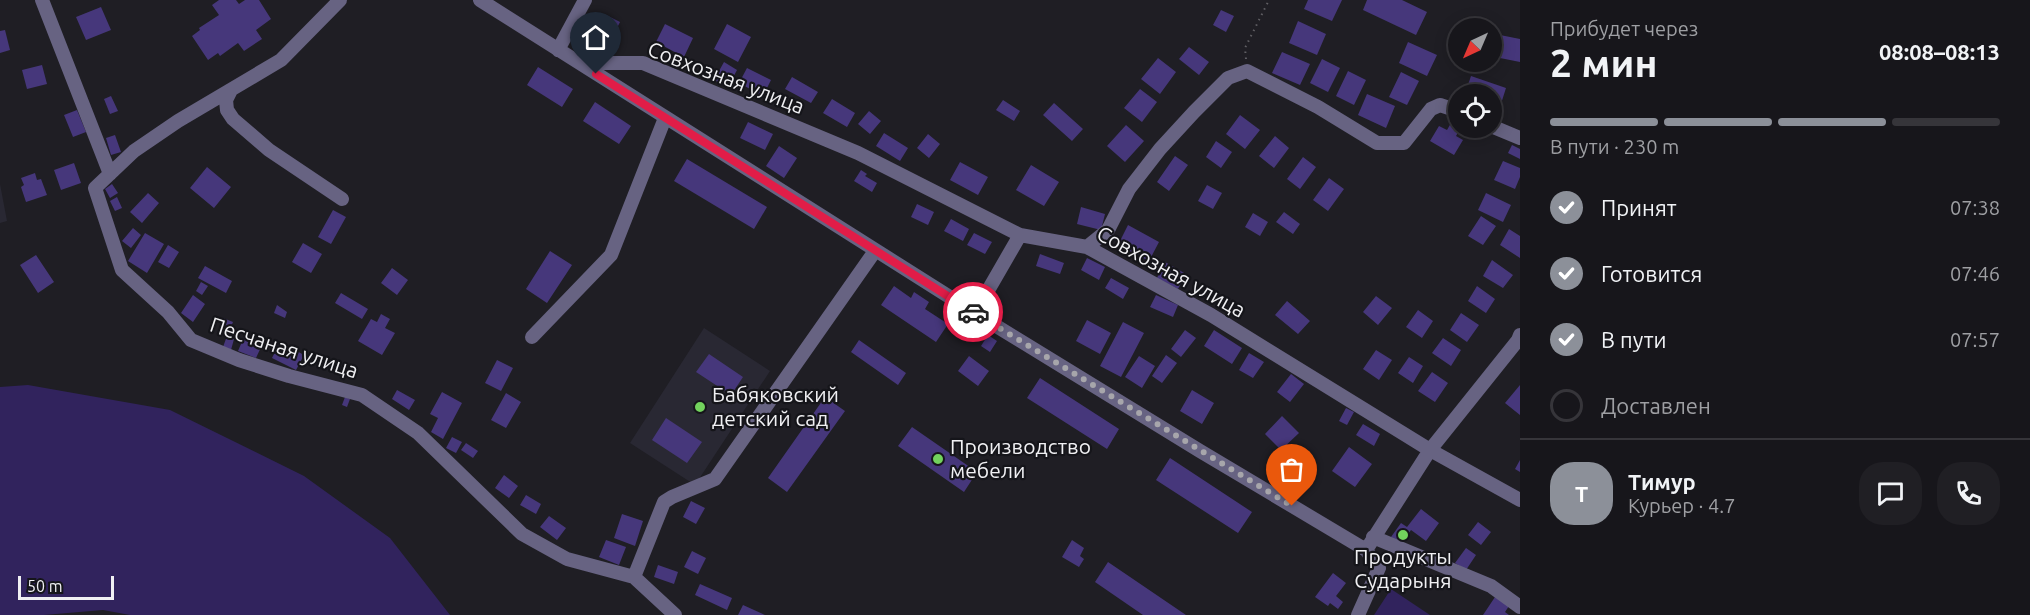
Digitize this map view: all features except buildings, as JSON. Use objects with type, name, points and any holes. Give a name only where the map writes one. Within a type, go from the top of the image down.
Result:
[{"type":"street","points":[[42,0],[110,174]]},
{"type":"street","name":"Песчаная улица","points":[[340,0],[281,60],[178,121],[134,151],[95,188],[122,270],[168,312],[191,340],[239,360],[362,395],[418,432],[522,534],[567,559],[634,577],[675,615]]},
{"type":"street","points":[[480,0],[875,251],[1189,445],[1370,543],[1491,586],[1520,607]]},
{"type":"street","points":[[558,50],[585,0]]},
{"type":"street","name":"Совхозная улица","points":[[579,63],[643,63],[858,153],[1020,235],[1087,247],[1211,315],[1430,450],[1520,500]]},
{"type":"street","points":[[1087,247],[1108,230],[1129,189],[1180,127],[1228,78],[1247,71],[1318,107],[1377,142],[1404,143],[1431,109],[1440,105],[1448,108]]},
{"type":"street","points":[[231,90],[226,100],[227,110],[232,119],[269,150],[342,198]]},
{"type":"street","points":[[532,337],[611,255],[665,118]]},
{"type":"street","points":[[1502,131],[1520,138]]},
{"type":"street","points":[[975,313],[1020,235]]},
{"type":"street","points":[[634,577],[664,502],[715,479],[875,251]]},
{"type":"street","points":[[1370,543],[1430,450],[1520,335]]},
{"type":"street","points":[[1358,615],[1379,568],[1370,543]]},
{"type":"path","points":[[1247,71],[1245,48],[1268,0]]},
{"type":"shaded area","points":[[0,184],[7,221],[0,223]]},
{"type":"shaded area","name":"Бабяковский детский сад","points":[[704,328],[770,371],[695,485],[630,443]]},
{"type":"shaded area","points":[[28,385],[170,410],[304,476],[390,538],[450,615],[130,615],[103,610],[44,615],[0,615],[0,387]]},
{"type":"shaded area","points":[[1391,589],[1430,615],[1374,615]]},
{"type":"way so far","points":[[973,312],[1292,506]]},
{"type":"place","name":"Бабяковский детский сад","points":[[700,407]]},
{"type":"place","name":"Производство мебели","points":[[938,459]]},
{"type":"place","name":"Продукты Сударыня","points":[[1403,535]]},
{"type":"route","points":[[596,74],[973,312]]}]
